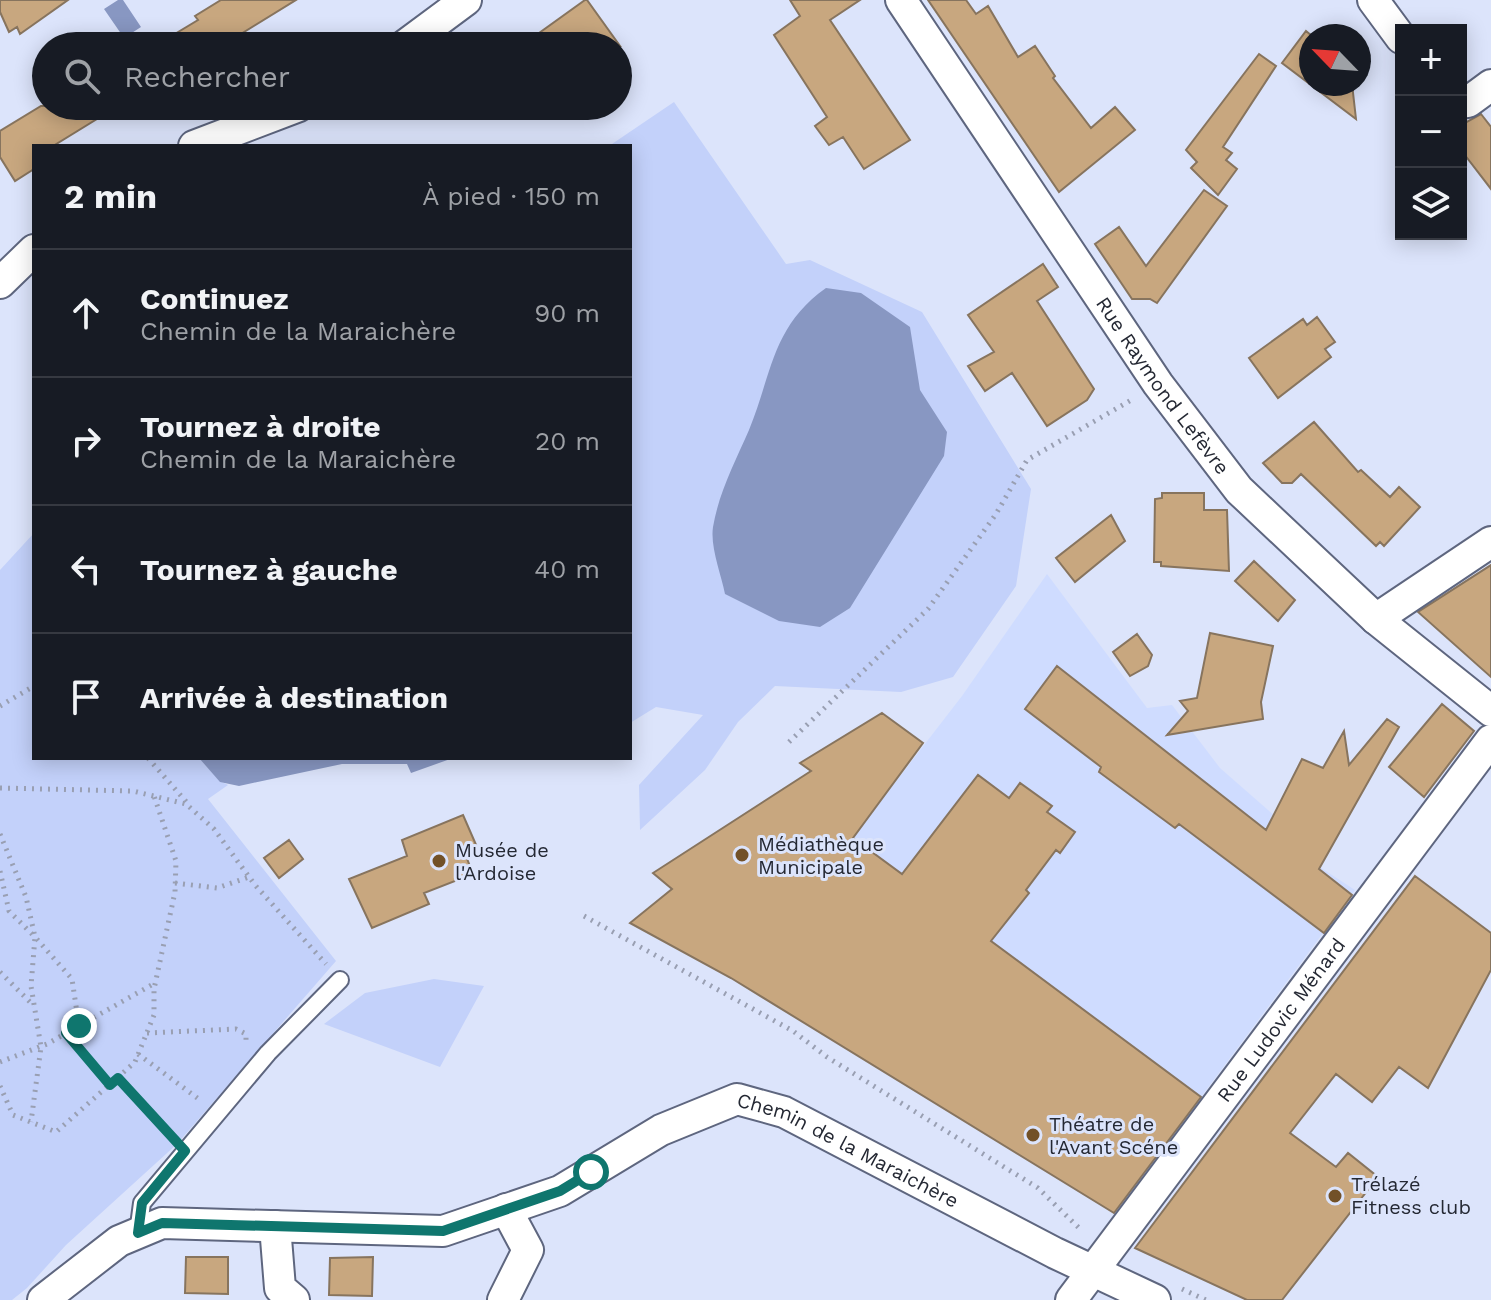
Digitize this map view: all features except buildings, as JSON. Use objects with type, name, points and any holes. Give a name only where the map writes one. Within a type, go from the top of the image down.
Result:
[{"type":"street","points":[[423,32],[466,0]]},
{"type":"street","name":"Rue Raymond Lefèvre","points":[[901,0],[1158,384],[1239,490],[1376,619],[1491,711]]},
{"type":"street","points":[[1373,0],[1395,30]]},
{"type":"street","points":[[1467,102],[1491,85]]},
{"type":"street","points":[[199,144],[262,120]]},
{"type":"street","points":[[0,283],[32,252]]},
{"type":"street","points":[[1376,619],[1491,542]]},
{"type":"street","name":"Rue Ludovic Ménard","points":[[1071,1300],[1491,740]]},
{"type":"street","name":"Chemin de la Maraichère","points":[[43,1300],[79,1269],[138,1233],[162,1223],[443,1231],[560,1191],[661,1130],[737,1099],[784,1112],[1166,1293]]},
{"type":"street","points":[[503,1300],[528,1250],[506,1209]]},
{"type":"street","points":[[275,1226],[280,1288],[294,1300]]},
{"type":"lane","points":[[138,1233],[142,1203],[254,1069],[340,980]]},
{"type":"path","points":[[789,742],[928,609],[996,514],[1027,460],[1158,384]]},
{"type":"path","points":[[0,706],[32,687]]},
{"type":"path","points":[[150,760],[195,812]]},
{"type":"path","points":[[0,788],[133,791],[186,804],[214,829],[249,877],[340,980]]},
{"type":"path","points":[[0,1086],[13,1115],[56,1132],[118,1078],[138,1054],[154,1015],[155,983],[175,883],[176,861],[154,796]]},
{"type":"path","points":[[0,834],[26,897],[35,937],[31,986],[41,1047],[31,1122]]},
{"type":"path","points":[[0,871],[9,911],[72,979],[79,1026]]},
{"type":"path","points":[[175,883],[217,888],[249,877]]},
{"type":"path","points":[[584,916],[793,1031],[827,1057],[1038,1188],[1098,1262]]},
{"type":"path","points":[[0,972],[34,1007]]},
{"type":"path","points":[[0,1062],[41,1047],[155,983]]},
{"type":"path","points":[[147,1033],[236,1029],[246,1034],[244,1056],[254,1069]]},
{"type":"path","points":[[66,1033],[110,1085]]},
{"type":"path","points":[[138,1054],[217,1113]]},
{"type":"path","points":[[118,1078],[185,1151]]},
{"type":"path","points":[[1166,1293],[1206,1300]]},
{"type":"shaded area","points":[[123,0],[141,27],[133,32],[120,32],[104,9]]},
{"type":"shaded area","points":[[674,102],[786,264],[810,260],[922,312],[1031,489],[1016,586],[953,677],[901,692],[775,686],[738,722],[705,770],[640,830],[639,785],[703,715],[656,707],[632,722],[632,144],[612,144]]},
{"type":"shaded area","points":[[826,288],[861,293],[910,327],[920,390],[947,432],[944,456],[850,608],[820,627],[779,621],[725,594],[712,535],[723,489],[749,430],[776,352],[794,318]]},
{"type":"shaded area","points":[[32,535],[32,760],[201,760],[220,781],[228,785],[208,799],[336,961],[177,1144],[66,1245],[12,1300],[0,1300],[0,570]]},
{"type":"shaded area","points":[[1047,574],[1147,708],[1172,705],[1220,768],[1293,832],[1289,847],[1355,890],[1201,1097],[844,832],[870,815],[962,696]]},
{"type":"shaded area","points":[[201,760],[447,760],[411,773],[407,764],[342,764],[239,786],[220,782]]},
{"type":"shaded area","points":[[434,979],[484,986],[440,1067],[324,1024],[365,993]]},
{"type":"place","name":"Médiathèque Municipale","points":[[742,855]]},
{"type":"place","name":"Musée de l'Ardoise","points":[[439,861]]},
{"type":"place","name":"Théatre de l'Avant Scéne","points":[[1033,1135]]},
{"type":"place","name":"Trélazé Fitness club","points":[[1335,1196]]},
{"type":"route","points":[[79,1026],[66,1033],[110,1085],[118,1078],[185,1151],[142,1203],[138,1233],[162,1223],[443,1231],[560,1191],[591,1172]]}]
